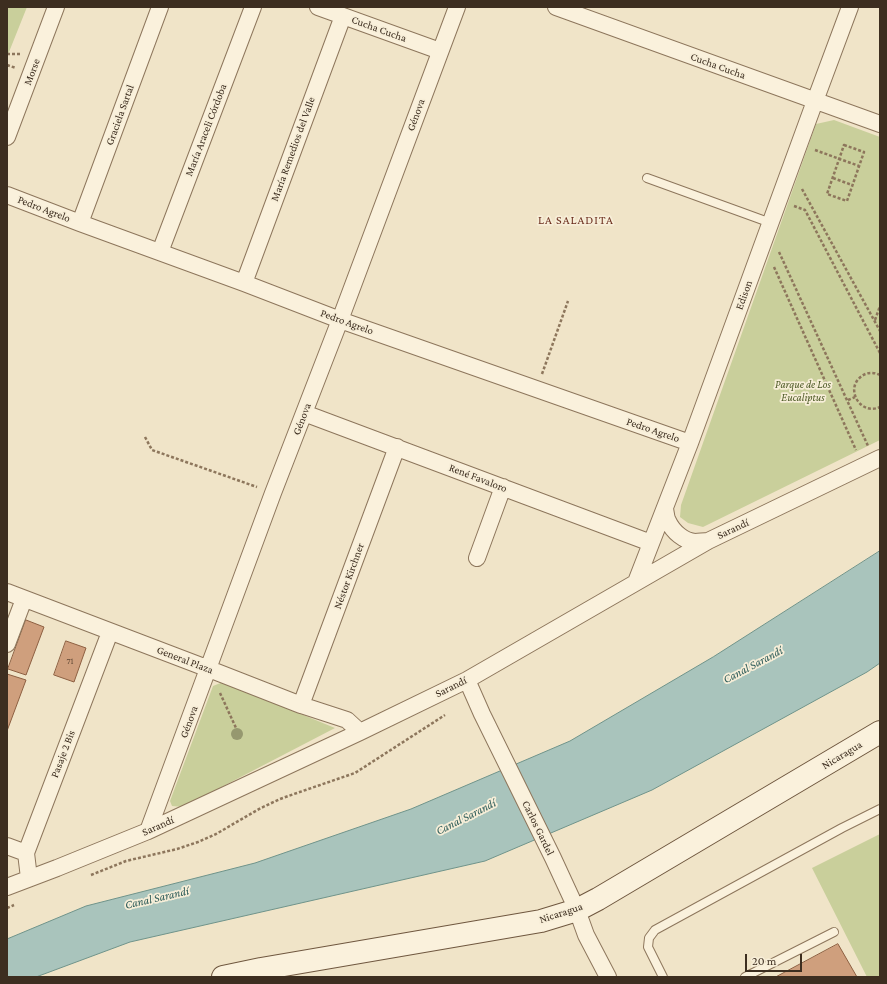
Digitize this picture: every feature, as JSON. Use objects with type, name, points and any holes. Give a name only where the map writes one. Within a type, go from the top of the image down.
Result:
[{"type":"main road","name":"Nicaragua","points":[[223,977],[263,973],[540,921],[577,910],[880,732]]},
{"type":"street","name":"Morse","points":[[7,137],[56,7]]},
{"type":"street","name":"Graciela Sartal","points":[[80,223],[160,7]]},
{"type":"street","name":"María Araceli Córdoba","points":[[160,252],[253,7]]},
{"type":"street","name":"Cucha Cucha","points":[[318,7],[440,51]]},
{"type":"street","name":"Génova","points":[[148,831],[273,493],[340,320],[456,7]]},
{"type":"street","name":"Cucha Cucha","points":[[556,7],[880,124]]},
{"type":"street","name":"Edison","points":[[636,582],[690,443],[850,7]]},
{"type":"street","name":"María Remedios del Valle","points":[[244,283],[343,16]]},
{"type":"street","name":"Pedro Agrelo","points":[[7,195],[340,320],[690,443]]},
{"type":"street","name":"René Favaloro","points":[[304,414],[651,543]]},
{"type":"street","name":"Néstor Kirchner","points":[[301,705],[396,447]]},
{"type":"street","name":"Sarandí","points":[[7,887],[148,831],[360,732],[467,680],[708,541],[873,462]]},
{"type":"street","points":[[477,558],[503,487]]},
{"type":"street","points":[[665,509],[668,521],[679,535],[695,542],[708,541]]},
{"type":"street","name":"General Plaza","points":[[7,592],[209,668],[301,705],[347,720],[360,732]]},
{"type":"street","points":[[7,644],[24,599]]},
{"type":"street","name":"Pasaje 2 Bis","points":[[29,878],[26,853],[110,632]]},
{"type":"street","name":"Carlos Gardel","points":[[467,680],[482,714],[553,858],[577,910],[586,935],[608,977]]},
{"type":"street","points":[[7,846],[26,853]]},
{"type":"lane","points":[[647,178],[771,223]]},
{"type":"lane","points":[[663,977],[648,947],[649,938],[655,930],[842,828],[880,809]]},
{"type":"lane","points":[[745,977],[834,932]]},
{"type":"path","points":[[844,146],[864,152],[859,166],[847,201],[827,194],[844,146]]},
{"type":"path","points":[[814,150],[859,166]]},
{"type":"path","points":[[833,178],[852,185]]},
{"type":"path","points":[[801,186],[880,331]]},
{"type":"path","points":[[794,206],[805,210],[880,353]]},
{"type":"path","points":[[778,250],[848,400],[873,462]]},
{"type":"path","points":[[773,264],[873,462]]},
{"type":"path","points":[[536,389],[568,301]]},
{"type":"path","points":[[875,320],[880,306]]},
{"type":"path","points":[[880,375],[871,373],[866,374],[860,377],[854,387],[855,397],[865,408],[872,409],[880,407]]},
{"type":"path","points":[[848,400],[855,397]]},
{"type":"path","points":[[145,437],[152,450],[273,493]]},
{"type":"path","points":[[209,668],[236,728]]},
{"type":"path","points":[[91,875],[126,862],[198,842],[216,834],[261,808],[280,799],[356,773],[445,715]]},
{"type":"path","points":[[7,908],[20,902]]},
{"type":"green space","points":[[7,7],[27,7],[7,57]]},
{"type":"green space","name":"Parque de Los Eucaliptus","points":[[834,120],[880,137],[880,440],[703,527],[688,523],[680,517],[681,505],[816,124]]},
{"type":"green space","points":[[223,682],[335,728],[183,807],[172,806],[170,801],[213,686]]},
{"type":"green space","points":[[880,834],[880,977],[867,977],[812,868]]},
{"type":"water","name":"Canal Sarandí","points":[[880,551],[880,663],[867,672],[652,790],[485,861],[130,942],[36,977],[7,977],[7,939],[86,906],[255,863],[411,809],[570,741],[713,657]]},
{"type":"building","points":[[26,620],[44,627],[26,675],[8,669]]},
{"type":"building","points":[[66,641],[86,648],[74,682],[54,675]]},
{"type":"building","points":[[7,674],[26,680],[7,731]]},
{"type":"building","points":[[838,944],[857,977],[776,977]]},
{"type":"district","name":"LA SALADITA","points":[[576,220]]}]
